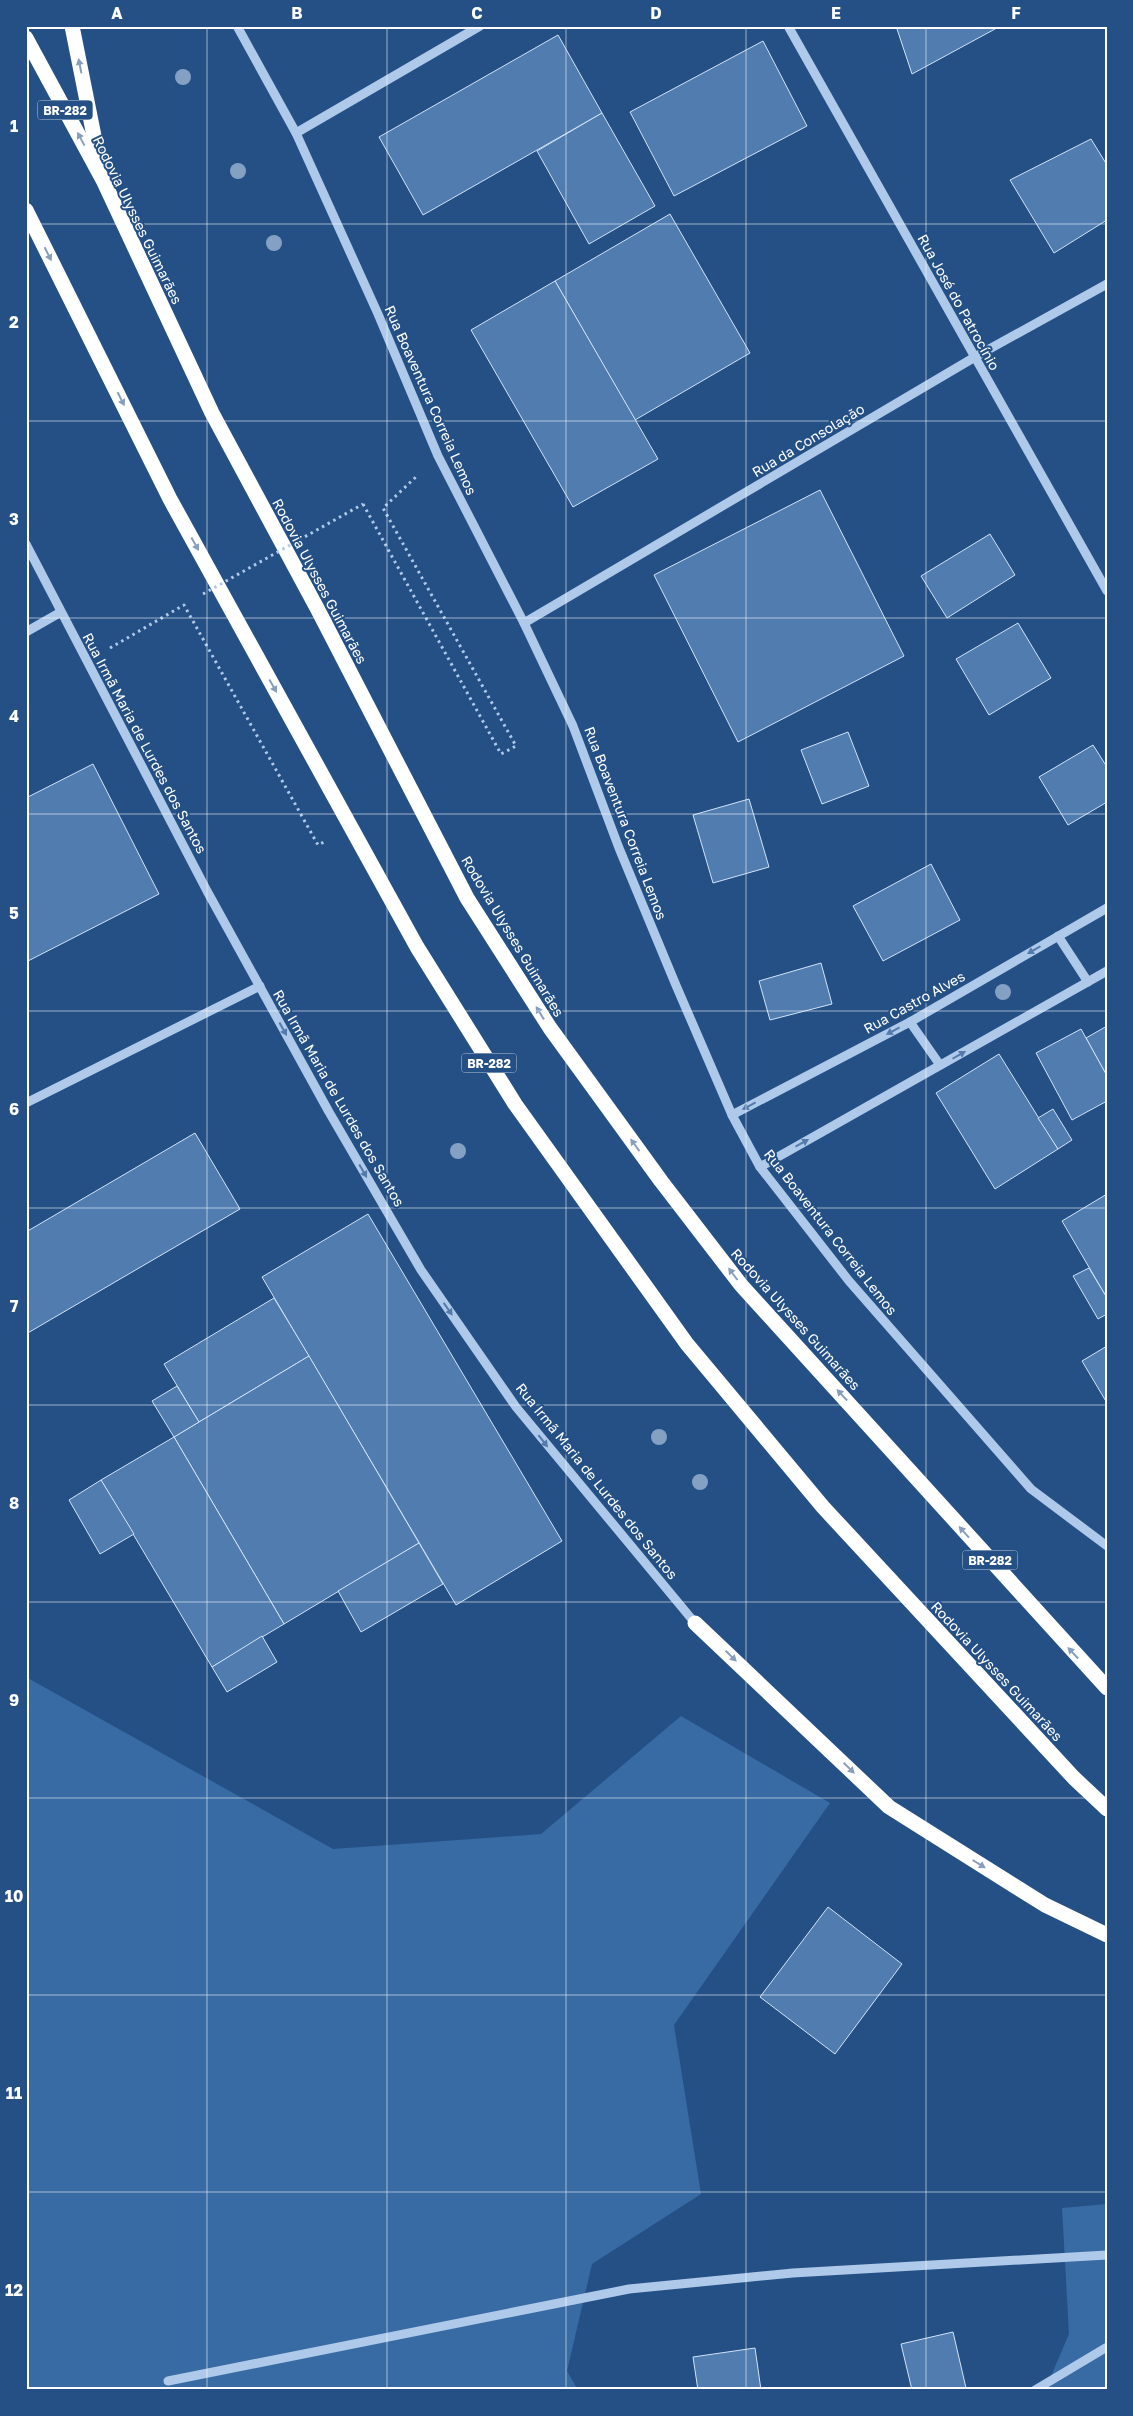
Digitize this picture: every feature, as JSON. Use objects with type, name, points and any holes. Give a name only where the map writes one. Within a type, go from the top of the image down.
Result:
[{"type":"highway","points":[[72,26],[104,182]]},
{"type":"highway","name":"Rodovia Ulysses Guimarães","points":[[26,38],[104,182],[212,414],[318,610],[467,898],[550,1028],[740,1285],[1107,1688]]},
{"type":"highway","name":"Rodovia Ulysses Guimarães","points":[[26,210],[175,507],[417,947],[515,1104],[699,1359],[824,1507],[1068,1771],[1107,1809]]},
{"type":"highway","points":[[695,1623],[889,1807],[1045,1905],[1107,1935]]},
{"type":"street","name":"Rua Boaventura Correia Lemos","points":[[237,26],[296,133],[374,305],[438,456],[524,623],[573,726],[626,866],[732,1115],[760,1167],[849,1281],[1031,1489],[1107,1546]]},
{"type":"street","points":[[296,133],[480,26]]},
{"type":"street","name":"Rua José do Patrocínio","points":[[788,26],[1107,591]]},
{"type":"street","name":"Rua da Consolação","points":[[524,623],[975,357],[1107,284]]},
{"type":"street","name":"Rua Irmã Maria de Lurdes dos Santos","points":[[26,544],[207,891],[421,1270],[522,1414],[695,1623]]},
{"type":"street","points":[[26,632],[61,612]]},
{"type":"street","name":"Rua Castro Alves","points":[[732,1115],[910,1022],[1107,908]]},
{"type":"street","points":[[1058,936],[1088,982]]},
{"type":"street","points":[[760,1167],[1107,971]]},
{"type":"street","points":[[26,1103],[260,986]]},
{"type":"street","points":[[910,1022],[940,1065]]},
{"type":"street","points":[[168,2381],[629,2288],[793,2273],[1107,2256]]},
{"type":"street","points":[[1035,2390],[1107,2347]]},
{"type":"path","points":[[203,594],[362,504],[501,754],[516,746],[384,508],[438,456]]},
{"type":"path","points":[[86,662],[184,604]]},
{"type":"shaded area","points":[[26,1677],[333,1849],[541,1834],[681,1716],[830,1803],[674,2025],[701,2194],[592,2264],[567,2371],[578,2390],[26,2390]]},
{"type":"shaded area","points":[[1107,2204],[1107,2390],[1045,2390],[1069,2334],[1062,2208]]},
{"type":"building","points":[[896,26],[992,26],[995,29],[912,74]]},
{"type":"building","points":[[558,35],[602,113],[423,215],[379,137]]},
{"type":"building","points":[[763,41],[807,126],[674,196],[630,112]]},
{"type":"building","points":[[602,113],[655,206],[589,244],[537,151]]},
{"type":"building","points":[[1091,139],[1107,165],[1107,220],[1054,253],[1010,180]]},
{"type":"building","points":[[670,214],[750,353],[635,420],[555,281]]},
{"type":"building","points":[[555,281],[658,459],[573,507],[471,330]]},
{"type":"building","points":[[820,490],[904,656],[738,742],[654,575]]},
{"type":"building","points":[[990,534],[1015,575],[947,618],[921,576]]},
{"type":"building","points":[[1018,623],[1051,678],[989,715],[956,659]]},
{"type":"building","points":[[848,732],[869,786],[822,804],[801,750]]},
{"type":"building","points":[[1093,745],[1107,767],[1107,802],[1068,825],[1039,777]]},
{"type":"building","points":[[93,764],[159,894],[26,962],[26,798]]},
{"type":"building","points":[[749,799],[769,867],[713,883],[693,815]]},
{"type":"building","points":[[931,864],[960,920],[883,961],[853,906]]},
{"type":"building","points":[[821,963],[832,1004],[770,1020],[759,981]]},
{"type":"building","points":[[1107,1026],[1107,1076],[1086,1038]]},
{"type":"building","points":[[1081,1029],[1107,1076],[1107,1101],[1072,1120],[1036,1053]]},
{"type":"building","points":[[999,1054],[1058,1149],[995,1189],[936,1093]]},
{"type":"building","points":[[1053,1109],[1072,1140],[1058,1149],[1038,1118]]},
{"type":"building","points":[[195,1133],[240,1209],[26,1334],[26,1232]]},
{"type":"building","points":[[1107,1194],[1107,1298],[1062,1221]]},
{"type":"building","points":[[368,1214],[562,1541],[456,1605],[262,1277]]},
{"type":"building","points":[[1089,1268],[1107,1298],[1107,1314],[1098,1319],[1073,1276]]},
{"type":"building","points":[[274,1298],[309,1356],[199,1422],[164,1364]]},
{"type":"building","points":[[1107,1346],[1107,1403],[1082,1361]]},
{"type":"building","points":[[309,1356],[419,1543],[284,1624],[174,1437]]},
{"type":"building","points":[[177,1386],[199,1422],[174,1437],[152,1401]]},
{"type":"building","points":[[174,1437],[284,1624],[212,1667],[101,1480]]},
{"type":"building","points":[[101,1480],[134,1534],[100,1554],[69,1500]]},
{"type":"building","points":[[419,1543],[443,1584],[361,1632],[338,1591]]},
{"type":"building","points":[[262,1636],[277,1662],[227,1692],[212,1667]]},
{"type":"building","points":[[828,1907],[902,1964],[835,2054],[760,1997]]},
{"type":"building","points":[[953,2332],[966,2388],[912,2390],[901,2344]]},
{"type":"building","points":[[755,2348],[761,2390],[698,2390],[693,2357]]}]
